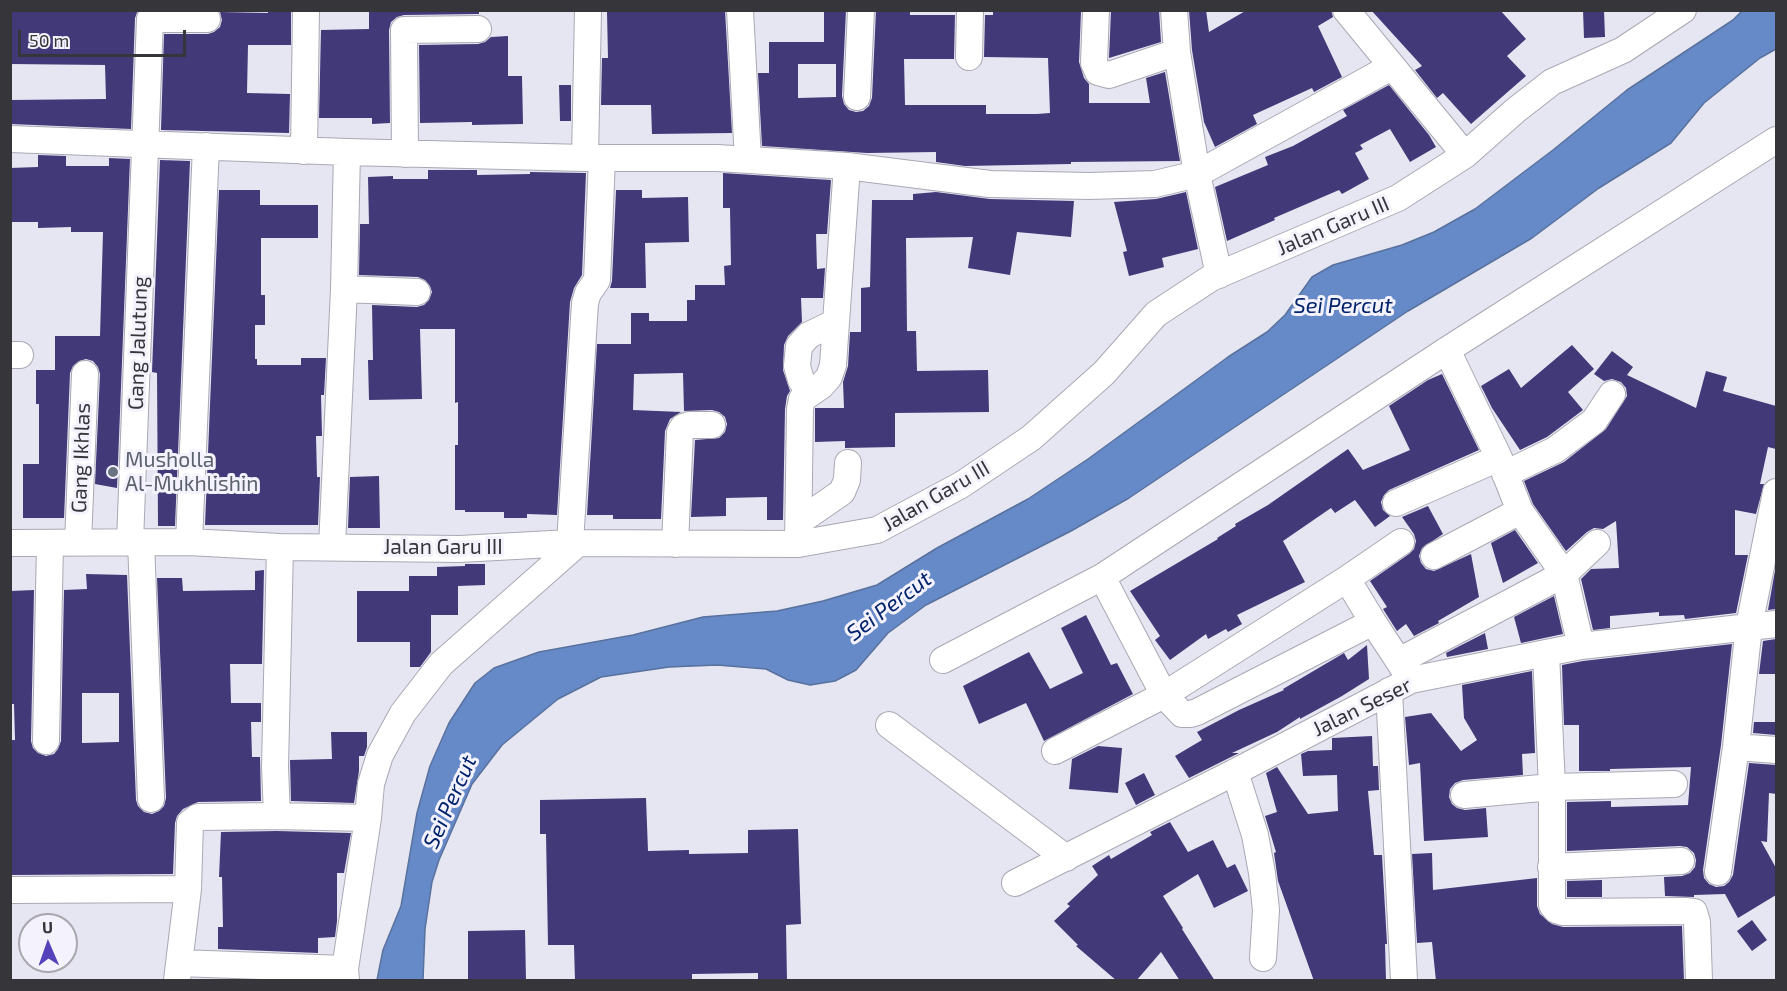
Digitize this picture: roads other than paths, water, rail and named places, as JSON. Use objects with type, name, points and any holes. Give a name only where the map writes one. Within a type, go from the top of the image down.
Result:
[{"type":"street","points":[[304,151],[306,10]]},
{"type":"street","points":[[368,818],[277,816],[198,817],[193,819],[190,823],[188,890],[178,972],[345,975],[368,818],[371,784],[380,755],[403,713],[441,664],[573,543],[585,303],[588,293],[597,280],[588,10]]},
{"type":"street","points":[[740,10],[748,160]]},
{"type":"street","points":[[857,97],[861,10]]},
{"type":"street","points":[[969,57],[970,10]]},
{"type":"street","points":[[1096,10],[1094,63],[1098,72],[1109,75],[1177,52]]},
{"type":"street","points":[[1174,10],[1177,52],[1197,174],[1219,275]]},
{"type":"street","points":[[1346,10],[1391,68],[1465,155]]},
{"type":"street","name":"Jalan Garu III","points":[[10,543],[189,542],[279,547],[460,549],[573,543],[675,544],[799,532],[877,530],[961,485],[1031,438],[1104,373],[1156,314],[1219,275],[1398,198],[1465,155],[1552,82],[1623,51],[1683,10]]},
{"type":"street","name":"Gang Jalutung","points":[[151,799],[136,542],[150,19],[207,19]]},
{"type":"street","points":[[405,154],[404,20],[478,29]]},
{"type":"street","points":[[10,139],[405,154],[717,158],[847,166],[990,184],[1155,184],[1197,174],[1391,68]]},
{"type":"street","points":[[943,660],[1102,577],[1447,350],[1776,140]]},
{"type":"street","points":[[189,542],[206,146]]},
{"type":"street","points":[[332,546],[344,289],[347,152]]},
{"type":"street","points":[[799,532],[800,409],[802,399],[830,377],[833,365],[847,166]]},
{"type":"street","points":[[344,289],[417,292]]},
{"type":"street","points":[[810,393],[801,380],[797,366],[799,346],[809,335],[836,322]]},
{"type":"street","points":[[1447,350],[1502,466],[1520,511],[1564,574],[1581,646]]},
{"type":"street","name":"Gang Ikhlas","points":[[78,542],[85,374]]},
{"type":"street","points":[[1396,503],[1555,450],[1594,421],[1612,394]]},
{"type":"street","points":[[675,544],[680,432],[683,427],[712,425]]},
{"type":"street","points":[[799,532],[842,492],[847,480],[848,463]]},
{"type":"street","points":[[1718,872],[1736,747],[1749,626],[1776,492]]},
{"type":"street","points":[[1434,556],[1520,511]]},
{"type":"street","points":[[1055,751],[1164,695],[1401,542]]},
{"type":"street","points":[[46,741],[50,543]]},
{"type":"street","points":[[1399,678],[1564,574],[1597,543]]},
{"type":"street","points":[[277,816],[274,767],[279,547]]},
{"type":"street","points":[[1102,577],[1164,695],[1182,714],[1190,714],[1373,622]]},
{"type":"street","points":[[1347,579],[1373,622],[1399,678],[1404,981]]},
{"type":"street","name":"Jalan Seser","points":[[1015,883],[1235,772],[1399,678],[1581,646],[1776,624]]},
{"type":"street","points":[[1546,653],[1552,787],[1552,905],[1556,910],[1563,912],[1695,912],[1699,981]]},
{"type":"street","points":[[889,725],[1066,858]]},
{"type":"street","points":[[1736,747],[1776,750]]},
{"type":"street","points":[[1235,772],[1255,835],[1262,873],[1266,910],[1263,958]]},
{"type":"street","points":[[1464,795],[1552,787],[1674,784]]},
{"type":"street","points":[[1551,867],[1681,861]]},
{"type":"street","points":[[10,890],[188,890]]},
{"type":"water","name":"Sei Percut","points":[[1743,10],[1776,11],[1776,49],[1760,58],[1704,103],[1671,143],[1599,188],[1532,238],[1408,311],[1129,498],[1071,531],[926,605],[888,633],[856,670],[835,681],[810,685],[788,680],[766,669],[717,665],[669,667],[601,677],[558,699],[502,745],[472,784],[439,860],[432,882],[425,929],[423,980],[377,980],[383,950],[401,906],[417,813],[430,766],[449,723],[475,683],[494,668],[539,652],[633,635],[703,617],[777,611],[823,601],[877,585],[937,548],[1028,499],[1088,459],[1228,357],[1267,332],[1285,315],[1312,277],[1333,265],[1402,245],[1434,232],[1475,209],[1627,90],[1733,20]]},
{"type":"place","name":"Musholla Al-Mukhlishin","points":[[113,472]]}]
